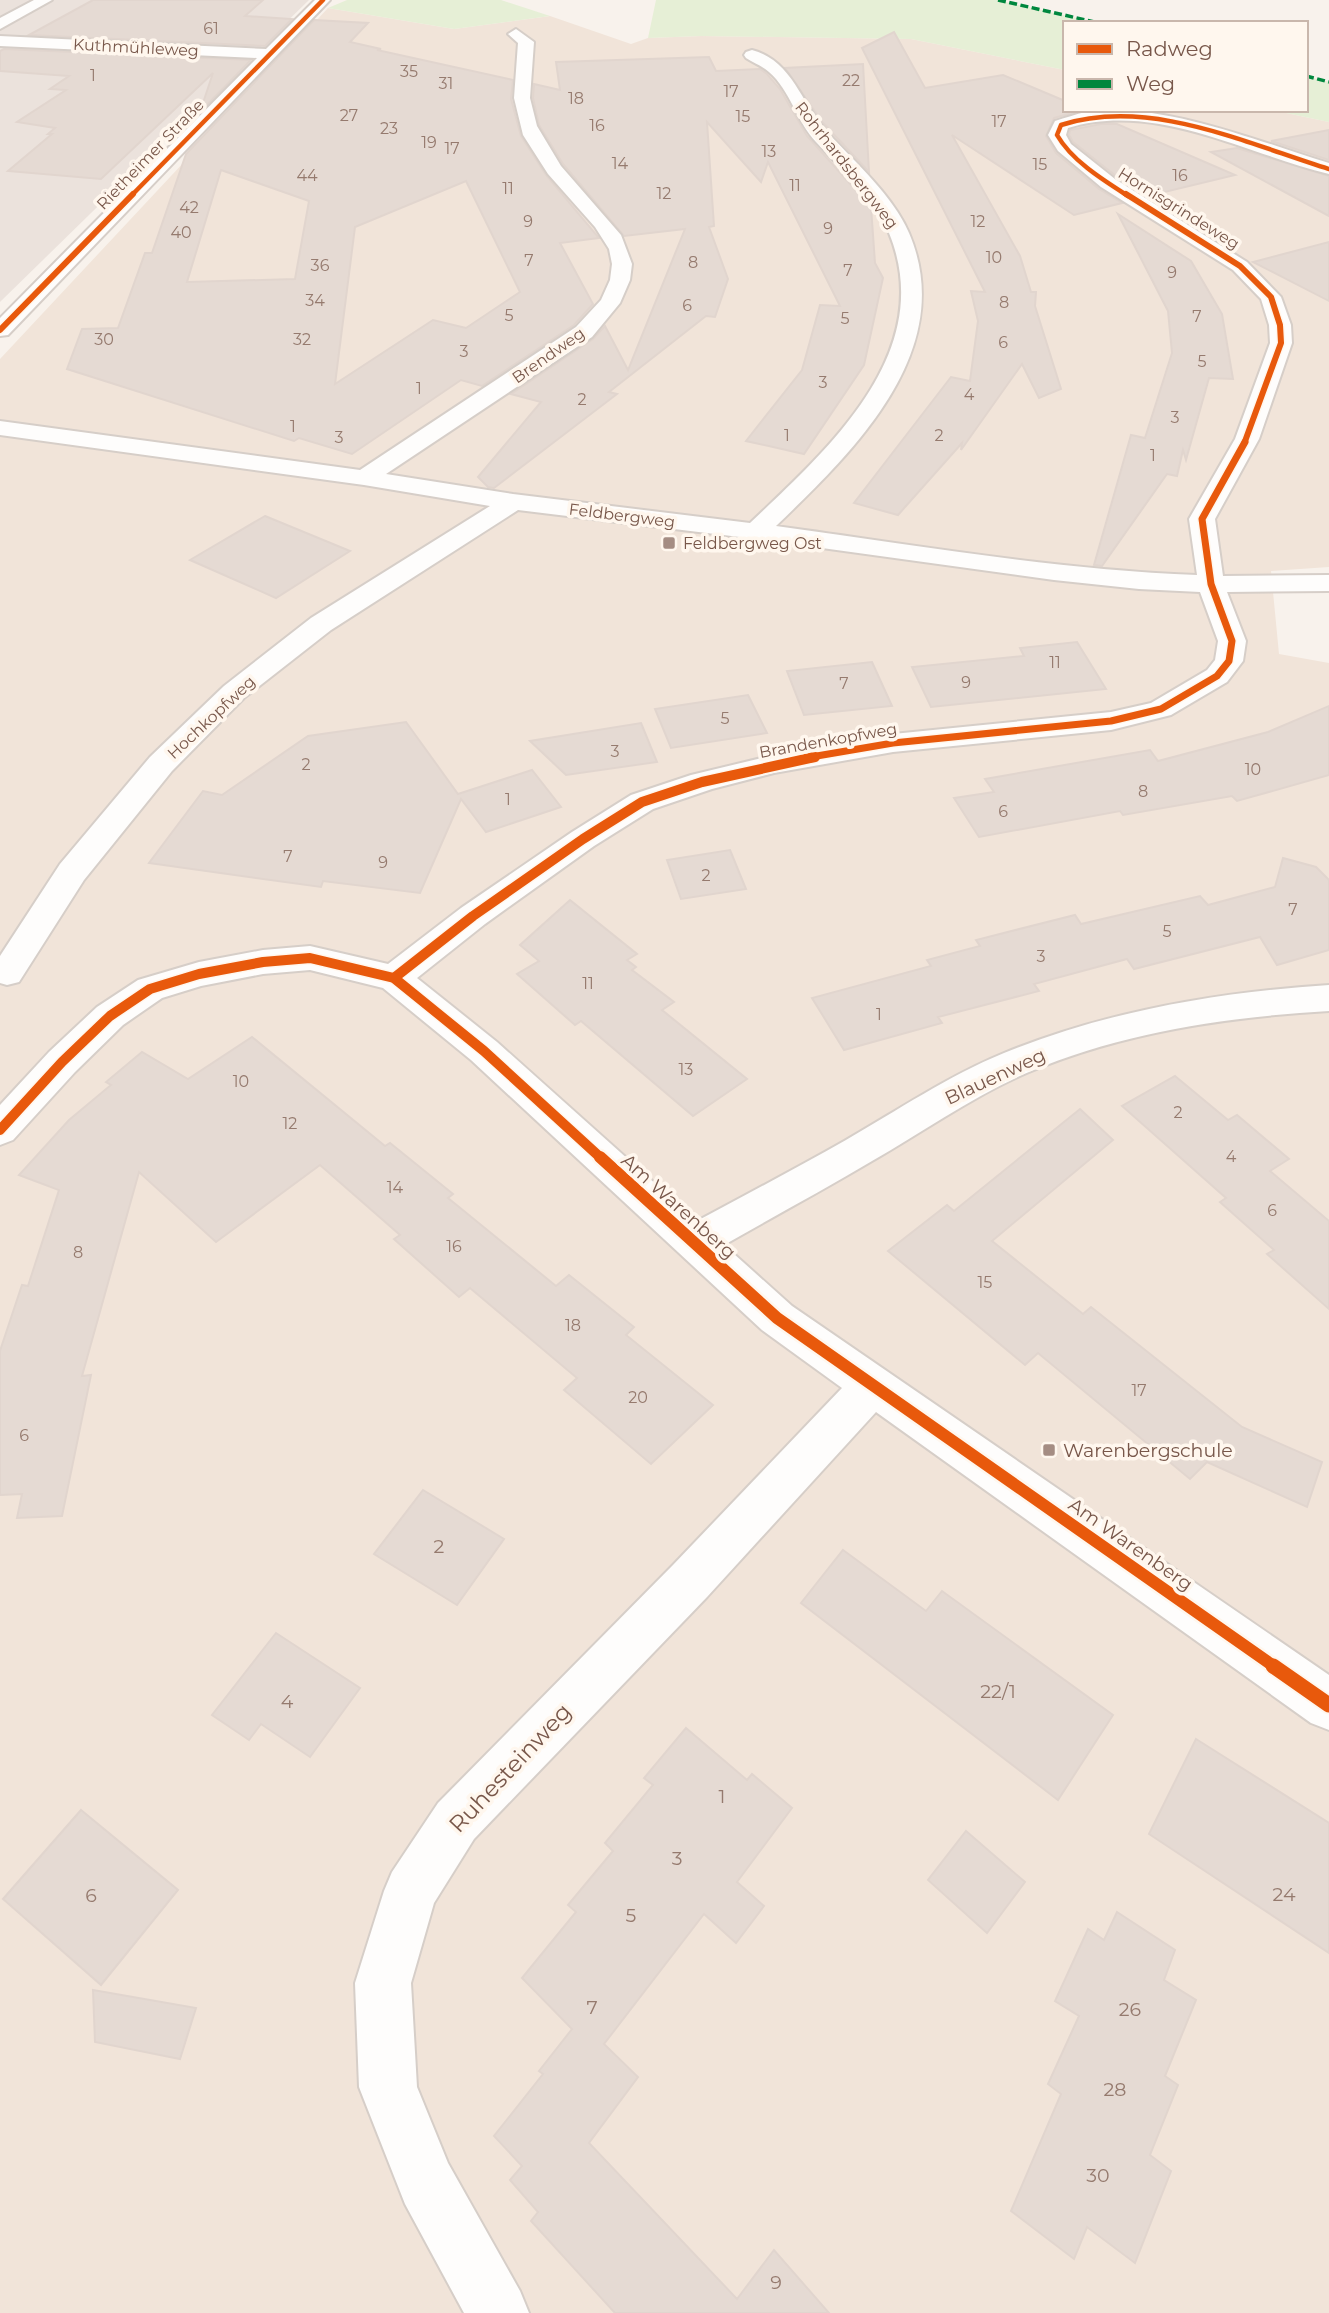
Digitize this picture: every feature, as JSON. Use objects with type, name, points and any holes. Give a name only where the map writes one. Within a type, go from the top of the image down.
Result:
[{"type":"street","points":[[0,24],[45,0]]},
{"type":"street","name":"Rietheimer Straße","points":[[0,330],[323,0]]},
{"type":"street","name":"Brendweg","points":[[364,478],[584,332],[612,298],[622,266],[617,244],[606,224],[567,186],[540,149],[525,118],[521,89],[526,42],[516,34]]},
{"type":"street","name":"Kuthmühleweg","points":[[0,41],[272,54]]},
{"type":"street","name":"Rohrhardsbergweg","points":[[752,55],[777,71],[813,128],[877,201],[900,233],[910,270],[914,310],[898,358],[880,396],[846,442],[756,531]]},
{"type":"street","name":"Hornisgrindeweg","points":[[1211,584],[1202,519],[1247,439],[1281,344],[1280,325],[1271,297],[1240,266],[1219,251],[1108,183],[1064,147],[1056,135],[1060,125],[1089,115],[1148,118],[1329,169]]},
{"type":"street","name":"Feldbergweg","points":[[0,428],[364,478],[513,502],[756,531],[1054,572],[1139,581],[1211,584],[1329,583]]},
{"type":"street","name":"Hochkopfweg","points":[[7,973],[72,872],[161,764],[234,692],[321,624],[513,502]]},
{"type":"street","name":"Brandenkopfweg","points":[[394,978],[473,916],[583,839],[642,803],[702,782],[787,762],[893,743],[1111,721],[1161,709],[1217,676],[1229,661],[1232,641],[1211,584]]},
{"type":"street","name":"Am Warenberg","points":[[0,1129],[62,1062],[110,1016],[150,989],[199,974],[263,962],[310,958],[394,978],[484,1051],[778,1318],[1329,1704]]},
{"type":"street","name":"Blauenweg","points":[[693,1243],[833,1166],[958,1091],[1036,1055],[1151,1019],[1262,1000],[1329,998]]},
{"type":"street","name":"Ruhesteinweg","points":[[498,2313],[426,2183],[387,2087],[383,1983],[411,1891],[456,1821],[690,1581],[873,1385]]},
{"type":"shaded area","points":[[0,0],[309,0],[0,302]]},
{"type":"shaded area","points":[[328,8],[454,29],[550,16],[631,44],[648,38],[701,36],[911,39],[1063,70],[1063,112],[1282,112],[1329,122],[1329,567],[1271,571],[1279,654],[1329,663],[1329,2313],[0,2313],[0,359]]},
{"type":"green space","points":[[347,0],[501,0],[550,16],[454,29],[328,8]]},
{"type":"green space","points":[[656,0],[997,0],[1090,21],[1063,21],[1063,70],[911,39],[701,36],[648,38]]},
{"type":"green space","points":[[1308,77],[1329,82],[1329,122],[1282,112],[1308,112]]},
{"type":"building","points":[[93,0],[263,0],[245,16],[292,19],[265,46],[29,35]]},
{"type":"building","points":[[314,20],[368,23],[350,42],[513,80],[511,99],[521,136],[546,175],[599,238],[560,243],[593,304],[574,325],[482,386],[461,380],[352,454],[299,438],[294,441],[67,369],[82,329],[118,328],[145,253],[152,253],[186,154]],"holes":[[[221,170],[309,201],[295,279],[187,282]],[[466,181],[520,292],[466,328],[433,320],[335,384],[355,227]]]},
{"type":"building","points":[[894,32],[925,88],[1003,75],[1063,100],[1063,112],[1075,112],[1054,118],[1046,136],[1056,153],[1099,189],[1122,203],[1074,215],[952,135],[1020,256],[1031,292],[1036,292],[1035,306],[1061,389],[1039,398],[1022,364],[961,450],[962,443],[898,515],[854,503],[951,377],[970,381],[978,321],[971,291],[985,292],[862,48]]},
{"type":"building","points":[[4,49],[251,60],[200,112],[213,73],[101,179],[8,171],[52,134],[48,134],[55,128],[17,122],[66,90],[50,89],[69,76],[0,71],[0,51]]},
{"type":"building","points":[[709,57],[716,71],[760,69],[767,74],[780,89],[807,136],[871,207],[875,263],[883,278],[864,365],[804,454],[746,441],[802,370],[820,305],[840,306],[768,162],[761,182],[707,122],[714,226],[709,227],[728,279],[715,317],[706,316],[609,392],[617,394],[494,488],[488,487],[478,477],[541,402],[511,394],[593,339],[605,326],[628,370],[685,229],[624,236],[563,164],[539,125],[533,98],[534,84],[560,90],[556,62]]},
{"type":"building","points":[[863,64],[869,172],[822,122],[785,68]]},
{"type":"building","points":[[1117,124],[1235,175],[1148,196],[1117,177],[1073,142],[1069,135],[1070,130]]},
{"type":"building","points":[[1329,130],[1329,160],[1271,141]]},
{"type":"building","points":[[1237,148],[1329,176],[1329,216],[1211,152]]},
{"type":"building","points":[[1118,214],[1191,261],[1222,314],[1233,379],[1209,378],[1186,460],[1183,450],[1177,476],[1167,474],[1102,566],[1094,565],[1131,435],[1145,438],[1172,353],[1168,311]]},
{"type":"building","points":[[1329,242],[1329,301],[1253,262]]},
{"type":"building","points":[[265,516],[350,551],[276,598],[190,560]]},
{"type":"building","points":[[1077,642],[1106,689],[931,707],[912,667],[1024,656],[1020,648]]},
{"type":"building","points":[[872,662],[892,706],[804,715],[787,671]]},
{"type":"building","points":[[748,695],[767,733],[671,748],[655,709]]},
{"type":"building","points":[[1329,706],[1329,775],[1237,801],[1232,796],[1123,815],[1120,811],[979,837],[954,798],[994,792],[985,779],[1150,750],[1158,761],[1268,732]]},
{"type":"building","points":[[406,722],[458,794],[532,770],[561,807],[486,832],[461,799],[420,893],[323,881],[321,887],[149,863],[203,791],[222,795],[308,736]]},
{"type":"building","points":[[641,723],[657,762],[566,775],[530,741]]},
{"type":"building","points":[[730,850],[746,889],[681,899],[667,860]]},
{"type":"building","points":[[1283,858],[1316,867],[1329,880],[1329,950],[1277,965],[1260,937],[1134,969],[1127,959],[1034,984],[1039,991],[938,1017],[942,1023],[844,1050],[812,998],[931,966],[927,960],[980,946],[976,940],[1075,915],[1081,924],[1200,896],[1208,905],[1275,887]]},
{"type":"building","points":[[570,900],[637,954],[627,960],[636,967],[632,970],[674,1002],[662,1010],[747,1079],[693,1116],[581,1021],[575,1025],[517,974],[539,961],[520,945]]},
{"type":"building","points":[[252,1037],[385,1146],[390,1143],[453,1194],[448,1198],[556,1286],[569,1275],[634,1327],[626,1335],[713,1405],[651,1464],[564,1390],[577,1378],[470,1288],[459,1297],[394,1239],[400,1235],[320,1165],[216,1242],[139,1172],[82,1376],[91,1375],[62,1516],[17,1518],[22,1494],[0,1495],[0,1351],[22,1285],[28,1286],[59,1190],[19,1175],[69,1120],[111,1085],[106,1082],[142,1052],[188,1079]]},
{"type":"building","points":[[1175,1076],[1228,1120],[1237,1115],[1289,1159],[1270,1171],[1329,1221],[1329,1309],[1267,1254],[1274,1250],[1220,1202],[1226,1198],[1122,1106]]},
{"type":"building","points":[[1080,1109],[1113,1140],[992,1241],[1083,1314],[1091,1307],[1242,1427],[1322,1462],[1307,1507],[1207,1462],[1190,1479],[1038,1353],[1025,1365],[888,1251],[947,1205],[954,1211]]},
{"type":"building","points":[[423,1490],[504,1539],[457,1605],[374,1554]]},
{"type":"building","points":[[843,1550],[926,1611],[942,1591],[1113,1715],[1058,1800],[801,1603]]},
{"type":"building","points":[[276,1633],[360,1688],[310,1757],[261,1724],[249,1740],[212,1715]]},
{"type":"building","points":[[686,1728],[747,1780],[752,1774],[792,1808],[737,1882],[764,1906],[736,1943],[704,1914],[604,2044],[638,2077],[589,2143],[737,2299],[774,2250],[829,2313],[615,2313],[531,2221],[538,2212],[510,2180],[522,2166],[494,2136],[543,2074],[539,2071],[572,2029],[522,1978],[576,1912],[568,1905],[613,1851],[605,1843],[653,1785],[644,1778]]},
{"type":"building","points":[[1196,1739],[1329,1823],[1329,1953],[1149,1834]]},
{"type":"building","points":[[81,1810],[178,1890],[101,1985],[3,1899]]},
{"type":"building","points":[[966,1831],[1025,1882],[987,1933],[928,1880]]},
{"type":"building","points":[[1117,1912],[1175,1950],[1164,1980],[1196,2000],[1165,2076],[1178,2085],[1150,2155],[1171,2171],[1135,2263],[1087,2227],[1074,2259],[1011,2211],[1061,2094],[1048,2084],[1079,2016],[1055,2001],[1088,1929],[1104,1940]]},
{"type":"building","points":[[93,1990],[196,2008],[180,2059],[95,2042]]},
{"type":"marked path","points":[[998,0],[1090,21]]},
{"type":"marked path","points":[[1308,77],[1329,82]]},
{"type":"cycle path","points":[[0,330],[323,0]]},
{"type":"cycle path","points":[[394,978],[473,916],[583,839],[642,802],[702,782],[774,764],[893,743],[1111,721],[1161,709],[1217,676],[1229,661],[1232,641],[1211,584],[1202,519],[1247,439],[1281,343],[1280,325],[1271,297],[1240,266],[1108,183],[1064,147],[1057,135],[1061,125],[1087,117],[1119,115],[1155,119],[1232,138],[1329,169]]},
{"type":"cycle path","points":[[0,1130],[62,1062],[110,1016],[150,989],[199,974],[263,962],[310,958],[394,978],[484,1051],[777,1318],[1329,1705]]},
{"type":"place","name":"Feldbergweg Ost","points":[[669,543]]},
{"type":"place","name":"Warenbergschule","points":[[1049,1450]]}]
